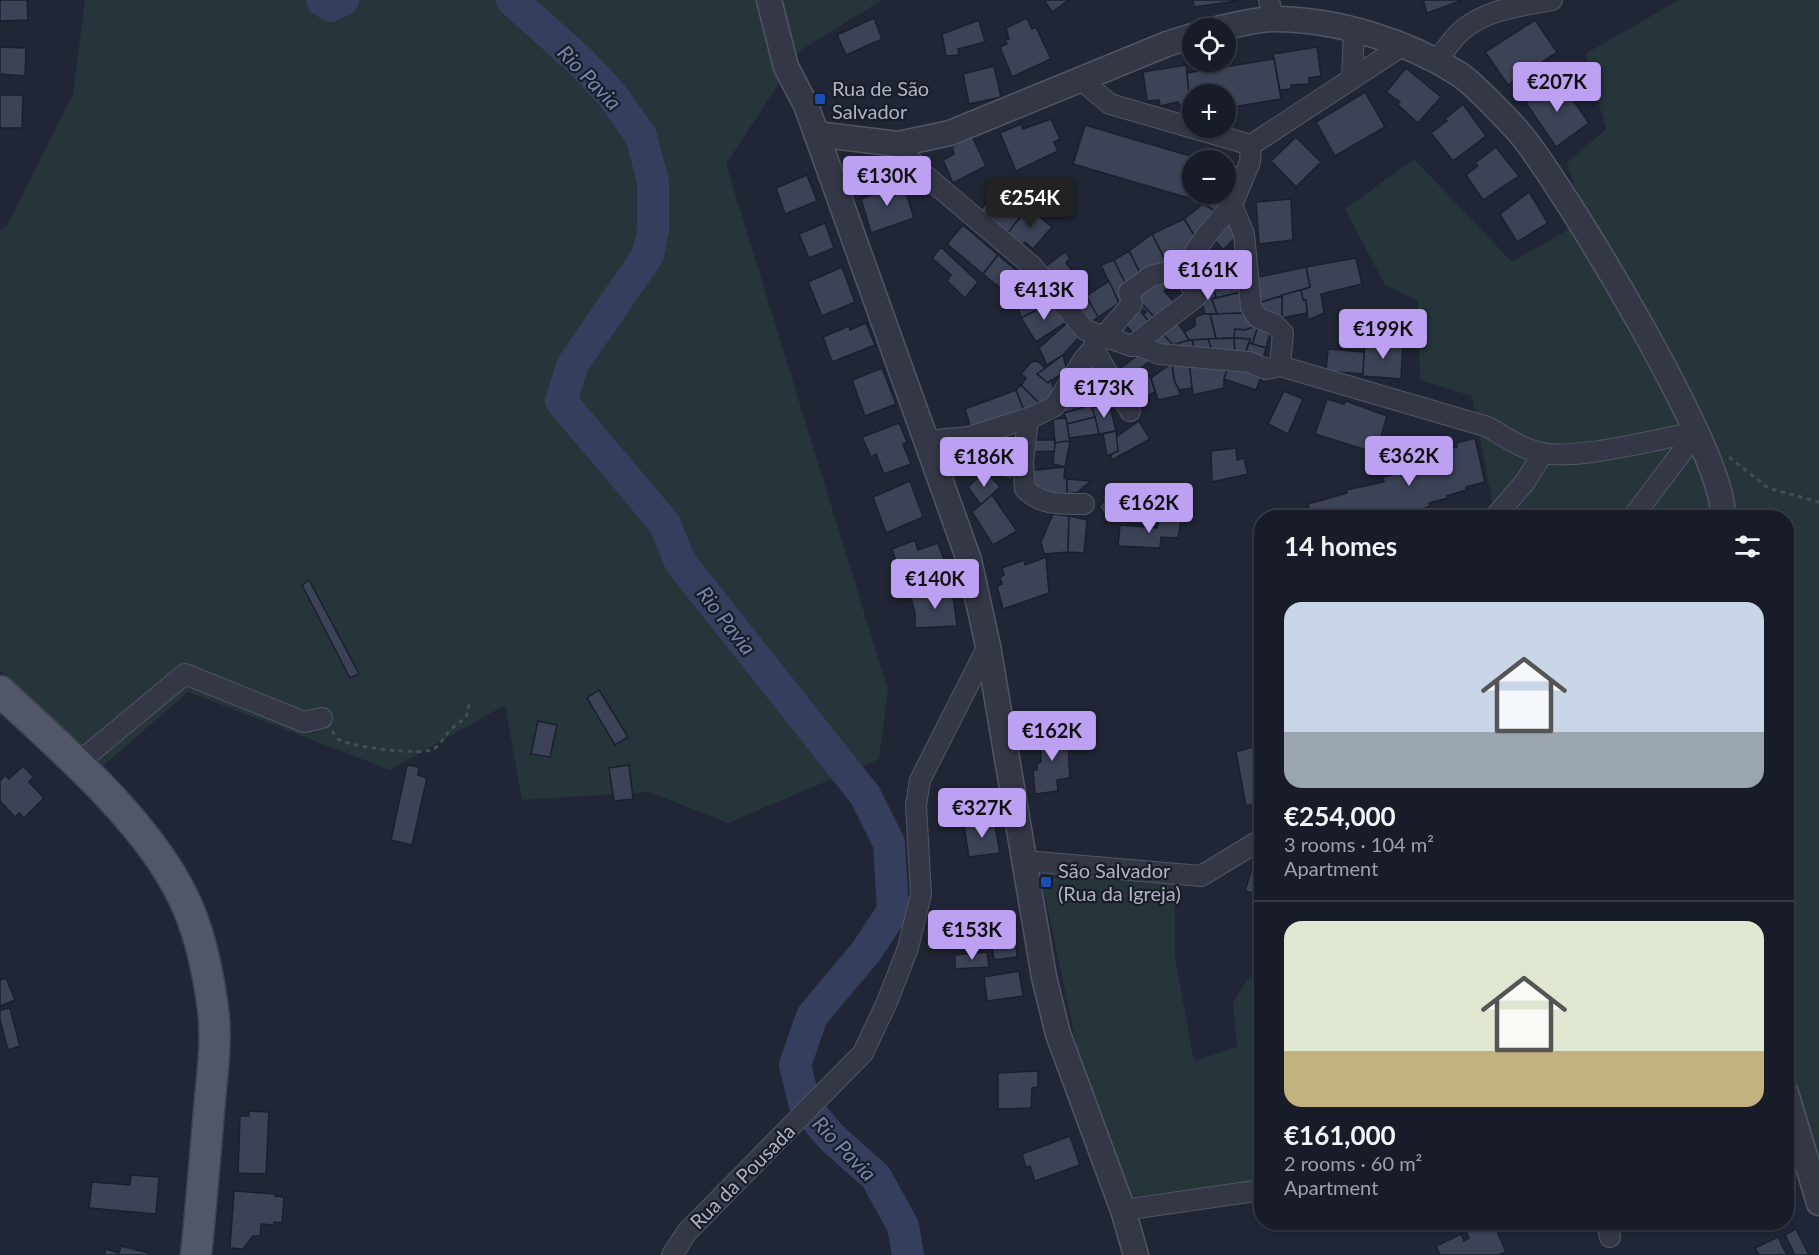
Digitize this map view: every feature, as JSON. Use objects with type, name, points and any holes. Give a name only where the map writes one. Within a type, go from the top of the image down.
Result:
[{"type":"main road","points":[[0,692],[78,763],[123,812],[161,861],[183,897],[200,942],[213,1003],[214,1045],[196,1255]]},
{"type":"street","points":[[769,0],[786,68],[806,105],[969,560],[988,645],[1044,977],[1058,1034],[1123,1210],[1136,1255]]},
{"type":"street","points":[[1436,61],[1459,33],[1474,21],[1495,11],[1552,0]]},
{"type":"street","points":[[1236,22],[1271,10],[1405,44],[1461,75],[1518,132],[1553,179],[1674,382],[1717,482],[1723,510]]},
{"type":"street","points":[[1352,77],[1354,32]]},
{"type":"street","points":[[816,134],[898,144],[950,134],[1182,39]]},
{"type":"street","points":[[1251,145],[1405,44]]},
{"type":"street","points":[[1081,80],[1110,104],[1251,145]]},
{"type":"street","points":[[898,144],[920,171],[1032,266],[1085,330],[1098,342],[1130,411]]},
{"type":"street","points":[[926,441],[969,437],[1028,418],[1055,406],[1098,342],[1132,304],[1128,292],[1151,276],[1184,268],[1206,236],[1232,205],[1250,162],[1251,145]]},
{"type":"street","points":[[1232,205],[1244,234],[1251,307],[1258,318],[1274,324],[1283,333],[1280,366]]},
{"type":"street","points":[[1132,346],[1196,297],[1184,268]]},
{"type":"street","points":[[1098,342],[1132,346],[1175,357],[1249,362],[1266,369],[1280,366],[1488,427],[1518,445],[1543,453],[1587,452],[1697,432]]},
{"type":"street","points":[[1028,418],[1023,462],[1025,489],[1048,504],[1084,504]]},
{"type":"street","points":[[1638,510],[1697,432]]},
{"type":"street","points":[[1501,510],[1525,482],[1543,453]]},
{"type":"street","name":"Rua da Pousada","points":[[672,1255],[687,1232],[863,1053],[887,1002],[908,948],[921,894],[915,805],[920,780],[988,645]]},
{"type":"street","points":[[78,763],[185,674],[304,722],[322,718]]},
{"type":"street","points":[[957,706],[977,697],[995,693]]},
{"type":"street","points":[[1025,861],[1201,876],[1254,844]]},
{"type":"street","points":[[1794,1124],[1819,1203]]},
{"type":"street","points":[[1123,1210],[1254,1191]]},
{"type":"path","points":[[1724,453],[1768,488],[1819,502]]},
{"type":"path","points":[[322,718],[338,739],[420,753],[433,750],[467,717],[470,708],[468,701]]},
{"type":"shaded area","points":[[85,0],[882,0],[801,50],[726,164],[888,690],[879,759],[728,823],[649,792],[522,800],[505,705],[390,770],[188,692],[102,767],[0,670],[0,230],[7,226],[73,94]]},
{"type":"shaded area","points":[[1679,0],[1819,0],[1819,1158],[1794,1116],[1794,510],[1494,510],[1472,396],[1420,380],[1418,301],[1385,285],[1345,209],[1414,159],[1512,262],[1564,232],[1583,212],[1567,163],[1606,129],[1585,54]]},
{"type":"shaded area","points":[[1055,876],[1175,884],[1175,958],[1194,1061],[1237,1047],[1233,1002],[1254,970],[1253,1183],[1228,1188],[1215,1186],[1130,1197],[1084,1082],[1044,890]]},
{"type":"building","points":[[0,0],[27,0],[28,20],[0,21]]},
{"type":"building","points":[[1044,0],[1069,0],[1052,12]]},
{"type":"building","points":[[1193,0],[1237,0],[1237,1],[1194,7]]},
{"type":"building","points":[[1423,0],[1463,0],[1427,13]]},
{"type":"building","points":[[874,18],[882,39],[846,55],[837,35]]},
{"type":"building","points":[[1027,18],[1032,29],[1036,27],[1051,59],[1012,77],[1000,47],[1007,44],[1005,40],[1009,39],[1006,28]]},
{"type":"building","points":[[979,20],[985,42],[958,49],[959,55],[946,56],[942,34]]},
{"type":"building","points":[[1535,20],[1557,52],[1508,85],[1485,52]]},
{"type":"building","points":[[0,47],[26,48],[25,76],[0,74]]},
{"type":"building","points":[[1317,47],[1321,76],[1309,78],[1309,84],[1291,85],[1291,89],[1280,90],[1273,54]]},
{"type":"building","points":[[1274,59],[1281,99],[1236,106],[1236,84],[1188,84],[1187,73],[1236,72],[1236,65]]},
{"type":"building","points":[[994,66],[1001,97],[969,104],[963,74]]},
{"type":"building","points":[[1182,66],[1182,72],[1187,72],[1188,84],[1182,84],[1182,105],[1179,105],[1178,102],[1160,106],[1159,100],[1147,101],[1143,72]]},
{"type":"building","points":[[1406,68],[1441,97],[1418,123],[1397,104],[1400,102],[1386,92]]},
{"type":"building","points":[[1559,80],[1589,123],[1556,147],[1526,103]]},
{"type":"building","points":[[1365,92],[1385,127],[1335,156],[1316,122]]},
{"type":"building","points":[[0,95],[23,95],[22,128],[0,128]]},
{"type":"building","points":[[1463,104],[1486,136],[1453,161],[1431,133],[1447,121],[1445,119]]},
{"type":"building","points":[[1051,119],[1060,139],[1054,142],[1058,151],[1016,171],[1000,133],[1021,124],[1023,129]]},
{"type":"building","points":[[1085,125],[1182,154],[1182,196],[1073,164]]},
{"type":"building","points":[[972,136],[986,166],[953,183],[943,160],[954,154],[952,147]]},
{"type":"building","points":[[1296,137],[1321,162],[1296,187],[1271,161]]},
{"type":"building","points":[[1496,147],[1519,176],[1483,200],[1466,175],[1478,166],[1475,163]]},
{"type":"building","points":[[807,175],[817,201],[785,214],[776,188]]},
{"type":"building","points":[[902,180],[914,218],[871,233],[861,199],[877,193],[875,189]]},
{"type":"building","points":[[1005,188],[1028,207],[1007,234],[980,211],[994,192],[999,196]]},
{"type":"building","points":[[1529,192],[1548,223],[1517,242],[1500,214]]},
{"type":"building","points":[[1291,199],[1293,240],[1259,244],[1256,202]]},
{"type":"building","points":[[1203,204],[1224,204],[1219,213]]},
{"type":"building","points":[[1203,204],[1219,213],[1197,240],[1184,219]]},
{"type":"building","points":[[1028,207],[1052,227],[1033,249],[1025,242],[1022,245],[1007,234]]},
{"type":"building","points":[[1225,218],[1239,234],[1223,250],[1210,234]]},
{"type":"building","points":[[1184,219],[1197,240],[1180,264],[1169,268],[1152,234]]},
{"type":"building","points":[[825,223],[834,248],[809,258],[799,234]]},
{"type":"building","points":[[963,225],[998,255],[983,274],[947,244]]},
{"type":"building","points":[[1152,234],[1169,268],[1141,275],[1129,251]]},
{"type":"building","points":[[1240,246],[1242,260],[1230,263],[1217,271],[1221,280],[1212,283],[1209,274],[1203,276],[1200,267]]},
{"type":"building","points":[[941,247],[978,282],[965,298],[947,281],[951,275],[932,258]]},
{"type":"building","points":[[1129,251],[1141,275],[1126,285],[1114,260]]},
{"type":"building","points":[[1065,252],[1070,258],[1066,263],[1076,275],[1070,279],[1074,286],[1060,295],[1041,270]]},
{"type":"building","points":[[998,255],[1032,283],[1017,302],[983,274]]},
{"type":"building","points":[[1356,258],[1362,284],[1321,294],[1324,313],[1308,320],[1306,300],[1303,300],[1301,290],[1310,287],[1306,267]]},
{"type":"building","points":[[1114,260],[1126,285],[1126,297],[1119,303],[1101,265]]},
{"type":"building","points":[[842,267],[855,302],[822,316],[808,282]]},
{"type":"building","points":[[1306,267],[1310,287],[1255,304],[1254,278]]},
{"type":"building","points":[[1165,274],[1173,287],[1164,291],[1177,305],[1158,321],[1133,294]]},
{"type":"building","points":[[1209,274],[1213,286],[1199,293],[1193,280]]},
{"type":"building","points":[[1241,275],[1241,292],[1216,298],[1212,283]]},
{"type":"building","points":[[1109,281],[1119,303],[1098,317],[1086,296]]},
{"type":"building","points":[[1076,284],[1084,297],[1068,306],[1060,295]]},
{"type":"building","points":[[1213,286],[1216,298],[1212,299],[1217,314],[1205,314],[1199,293]]},
{"type":"building","points":[[1301,290],[1303,300],[1306,300],[1307,313],[1282,318],[1282,295]]},
{"type":"building","points":[[1046,292],[1054,301],[1021,318],[1018,307]]},
{"type":"building","points":[[1241,292],[1245,313],[1217,314],[1212,299]]},
{"type":"building","points":[[1086,296],[1098,317],[1088,325],[1070,305]]},
{"type":"building","points":[[1282,296],[1282,318],[1260,313],[1255,304]]},
{"type":"building","points":[[1054,301],[1065,323],[1036,342],[1021,318]]},
{"type":"building","points":[[1140,302],[1158,321],[1152,325],[1143,315],[1146,312],[1138,305]]},
{"type":"building","points":[[1140,311],[1152,325],[1136,337],[1125,324]]},
{"type":"building","points":[[1245,313],[1254,327],[1245,330],[1235,329],[1234,338],[1216,339],[1210,314]]},
{"type":"building","points":[[1210,314],[1216,339],[1189,340],[1184,332],[1195,326],[1195,317]]},
{"type":"building","points":[[1173,315],[1189,340],[1173,345],[1157,328]]},
{"type":"building","points":[[1069,321],[1082,334],[1063,355],[1047,365],[1039,348]]},
{"type":"building","points":[[866,323],[875,345],[832,362],[823,337],[849,326],[850,330]]},
{"type":"building","points":[[1259,324],[1271,329],[1266,348],[1252,344]]},
{"type":"building","points":[[1254,327],[1257,329],[1252,344],[1249,343],[1250,339],[1234,338],[1235,329],[1245,330]]},
{"type":"building","points":[[1157,328],[1176,348],[1174,350],[1147,339]]},
{"type":"building","points":[[1234,338],[1250,339],[1244,357],[1235,356]]},
{"type":"building","points":[[1234,338],[1235,356],[1214,356],[1208,339]]},
{"type":"building","points":[[1208,339],[1214,356],[1196,355],[1192,340]]},
{"type":"building","points":[[1189,340],[1192,340],[1196,355],[1173,345]]},
{"type":"building","points":[[1365,341],[1403,344],[1401,379],[1362,376]]},
{"type":"building","points":[[1249,343],[1266,348],[1262,361],[1244,357]]},
{"type":"building","points":[[1328,349],[1364,352],[1363,374],[1326,371]]},
{"type":"building","points":[[1144,351],[1154,358],[1141,368],[1151,378],[1155,392],[1147,396],[1134,375],[1122,379],[1119,369]]},
{"type":"building","points":[[1063,355],[1067,370],[1048,383],[1037,374]]},
{"type":"building","points":[[1172,359],[1189,361],[1192,388],[1179,390],[1174,380]]},
{"type":"building","points":[[1037,361],[1045,368],[1037,374],[1048,383],[1051,380],[1054,391],[1051,398],[1041,405],[1021,385],[1026,378],[1021,374],[1031,362]]},
{"type":"building","points":[[1189,361],[1230,362],[1224,379],[1224,388],[1193,395]]},
{"type":"building","points":[[1230,362],[1263,372],[1256,390],[1224,379]]},
{"type":"building","points":[[1172,363],[1174,380],[1181,395],[1158,400],[1151,378]]},
{"type":"building","points":[[882,368],[896,404],[865,416],[852,380]]},
{"type":"building","points":[[1082,377],[1094,379],[1109,402],[1092,408]]},
{"type":"building","points":[[1082,377],[1091,405],[1064,413],[1061,402]]},
{"type":"building","points":[[1021,385],[1041,405],[1024,411],[1016,390]]},
{"type":"building","points":[[1016,390],[1024,411],[971,429],[965,409]]},
{"type":"building","points":[[1284,391],[1303,399],[1288,434],[1268,424]]},
{"type":"building","points":[[1327,399],[1344,404],[1346,401],[1387,416],[1376,453],[1315,434]]},
{"type":"building","points":[[1109,402],[1116,431],[1099,434],[1092,408]]},
{"type":"building","points":[[1091,405],[1095,417],[1067,424],[1064,413]]},
{"type":"building","points":[[1095,417],[1099,434],[1069,438],[1067,424]]},
{"type":"building","points":[[1066,418],[1070,442],[1055,443],[1053,419]]},
{"type":"building","points":[[1139,421],[1150,439],[1112,460],[1111,454],[1118,451],[1116,437]]},
{"type":"building","points":[[899,423],[907,442],[903,444],[911,464],[884,474],[876,454],[871,457],[862,437]]},
{"type":"building","points":[[1116,431],[1118,451],[1107,456],[1103,434]]},
{"type":"building","points":[[986,434],[990,443],[987,447],[951,468],[943,454],[964,441]]},
{"type":"building","points":[[1475,438],[1485,482],[1466,487],[1466,490],[1447,496],[1448,498],[1429,503],[1430,506],[1421,510],[1309,510],[1308,504],[1347,493],[1346,490],[1384,482],[1383,477],[1401,473],[1401,466],[1438,455],[1437,451],[1457,447],[1456,443]]},
{"type":"building","points":[[1031,440],[1055,440],[1055,451],[1029,452]]},
{"type":"building","points":[[1070,442],[1065,467],[1053,464],[1055,443]]},
{"type":"building","points":[[990,443],[1022,454],[1011,480],[984,468],[987,459],[983,457]]},
{"type":"building","points":[[1236,448],[1237,460],[1244,458],[1248,474],[1212,482],[1211,451]]},
{"type":"building","points":[[1065,467],[1064,478],[1067,479],[1067,494],[1039,496],[1028,471]]},
{"type":"building","points":[[985,471],[1000,487],[981,505],[968,487]]},
{"type":"building","points":[[1067,479],[1091,481],[1078,492],[1067,494]]},
{"type":"building","points":[[910,481],[923,517],[886,533],[873,497]]},
{"type":"building","points":[[1112,487],[1132,514],[1122,521],[1119,517],[1111,523],[1099,507],[1104,501],[1102,497]]},
{"type":"building","points":[[992,495],[1017,531],[993,545],[972,512]]},
{"type":"building","points":[[1053,514],[1069,516],[1068,552],[1044,554],[1041,542]]},
{"type":"building","points":[[1069,516],[1087,520],[1084,553],[1068,552]]},
{"type":"building","points":[[1159,519],[1181,520],[1178,538],[1161,537],[1160,548],[1118,546],[1120,525],[1157,528]]},
{"type":"building","points":[[915,540],[918,550],[938,543],[946,565],[921,575],[918,567],[900,574],[892,549]]},
{"type":"building","points":[[1046,557],[1049,593],[1003,609],[997,586],[1002,584],[1000,577],[1004,575],[1002,568],[1024,560],[1025,565]]},
{"type":"building","points":[[309,580],[359,674],[350,678],[302,585]]},
{"type":"building","points":[[952,588],[957,626],[915,628],[915,613],[911,598]]},
{"type":"building","points":[[599,690],[628,737],[615,745],[587,698]]},
{"type":"building","points":[[538,721],[557,725],[550,757],[531,754]]},
{"type":"building","points":[[1067,729],[1070,778],[1057,780],[1058,791],[1035,794],[1033,770],[1037,770],[1037,763],[1041,762],[1040,733]]},
{"type":"building","points":[[1254,746],[1254,804],[1246,806],[1236,752]]},
{"type":"building","points":[[407,765],[419,767],[418,775],[427,778],[412,845],[391,840]]},
{"type":"building","points":[[629,765],[633,799],[614,801],[609,768]]},
{"type":"building","points":[[23,766],[34,777],[29,782],[44,798],[24,818],[19,813],[15,817],[0,801],[0,781],[5,775],[9,779]]},
{"type":"building","points":[[994,820],[1000,853],[969,857],[964,826]]},
{"type":"building","points":[[1254,862],[1254,893],[1245,891]]},
{"type":"building","points":[[1014,921],[1017,957],[994,960],[989,925]]},
{"type":"building","points":[[987,952],[989,967],[955,969],[955,955]]},
{"type":"building","points":[[1019,971],[1023,996],[987,1001],[984,977]]},
{"type":"building","points":[[6,978],[15,1000],[0,1006],[0,980]]},
{"type":"building","points":[[10,1008],[20,1046],[8,1050],[0,1020],[0,1010]]},
{"type":"building","points":[[1038,1071],[1038,1087],[1032,1088],[1031,1108],[998,1109],[998,1073]]},
{"type":"building","points":[[249,1111],[269,1112],[266,1174],[238,1173],[240,1116],[249,1116]]},
{"type":"building","points":[[1070,1136],[1080,1165],[1035,1181],[1030,1166],[1026,1168],[1022,1154]]},
{"type":"building","points":[[131,1175],[159,1177],[156,1214],[89,1208],[92,1182],[130,1185]]},
{"type":"building","points":[[234,1191],[275,1194],[275,1196],[284,1197],[282,1223],[261,1224],[260,1236],[253,1236],[243,1249],[230,1248]]},
{"type":"building","points":[[1796,1229],[1809,1255],[1795,1255],[1785,1235]]},
{"type":"building","points":[[1466,1230],[1496,1230],[1506,1252],[1499,1255],[1440,1255],[1436,1246],[1461,1234],[1464,1241],[1469,1238]]},
{"type":"building","points":[[1778,1237],[1787,1255],[1759,1255],[1755,1248]]},
{"type":"building","points":[[121,1246],[149,1253],[148,1255],[104,1255],[106,1249],[119,1253]]},
{"type":"waterway","name":"Rio Pavia","points":[[322,0],[331,6],[343,0]]},
{"type":"waterway","name":"Rio Pavia","points":[[512,0],[580,61],[612,95],[641,136],[653,181],[653,231],[648,255],[573,364],[561,401],[665,524],[680,562],[865,795],[889,843],[893,911],[865,953],[812,1016],[795,1065],[805,1106],[831,1137],[876,1177],[903,1226],[908,1255]]},
{"type":"place","name":"Rua de São Salvador","points":[[820,99]]},
{"type":"place","name":"São Salvador (Rua da Igreja)","points":[[1046,882]]}]
